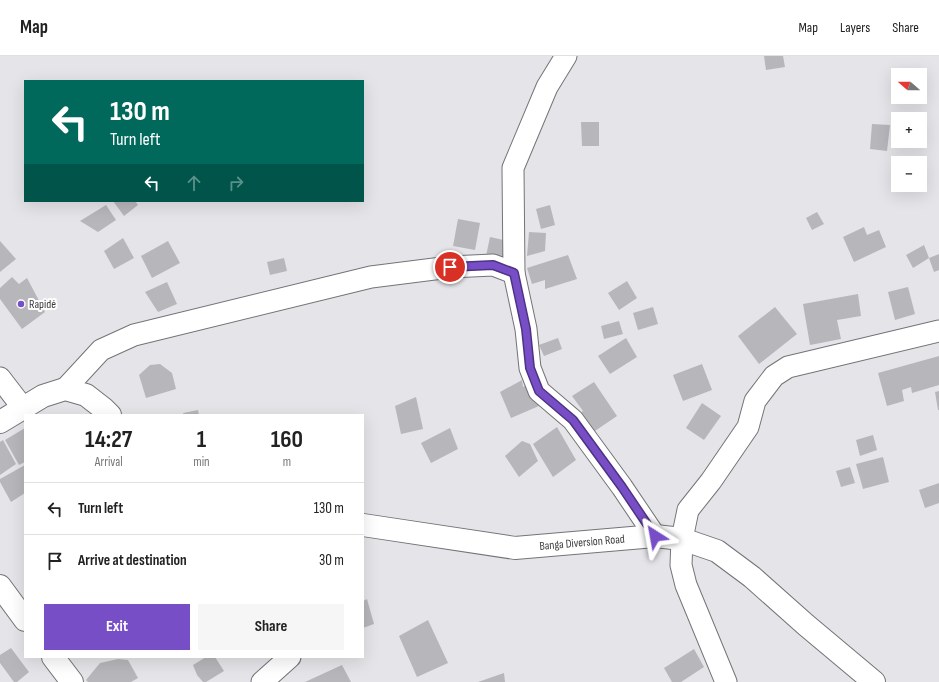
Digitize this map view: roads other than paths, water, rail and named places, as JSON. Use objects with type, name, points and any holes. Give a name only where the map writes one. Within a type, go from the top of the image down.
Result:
[{"type":"main road","points":[[0,422],[43,396],[65,389],[86,395],[109,414]]},
{"type":"main road","name":"Banga Diversion Road","points":[[364,524],[515,548],[655,536],[682,539],[717,551],[752,577],[874,682]]},
{"type":"main road","points":[[0,586],[24,619]]},
{"type":"main road","points":[[54,658],[72,682]]},
{"type":"street","points":[[566,56],[547,87],[513,168],[514,273],[526,329],[530,368],[539,391],[573,420],[622,487],[655,536]]},
{"type":"street","points":[[65,389],[101,350],[134,335],[371,277],[450,267],[493,265],[514,273]]},
{"type":"street","points":[[726,682],[686,585],[681,566],[682,539],[688,510],[711,481],[748,427],[755,401],[774,376],[788,367],[939,331]]},
{"type":"street","points":[[0,378],[23,408]]},
{"type":"street","points":[[262,682],[289,658]]},
{"type":"place","name":"Rapidé","points":[[21,304]]}]
